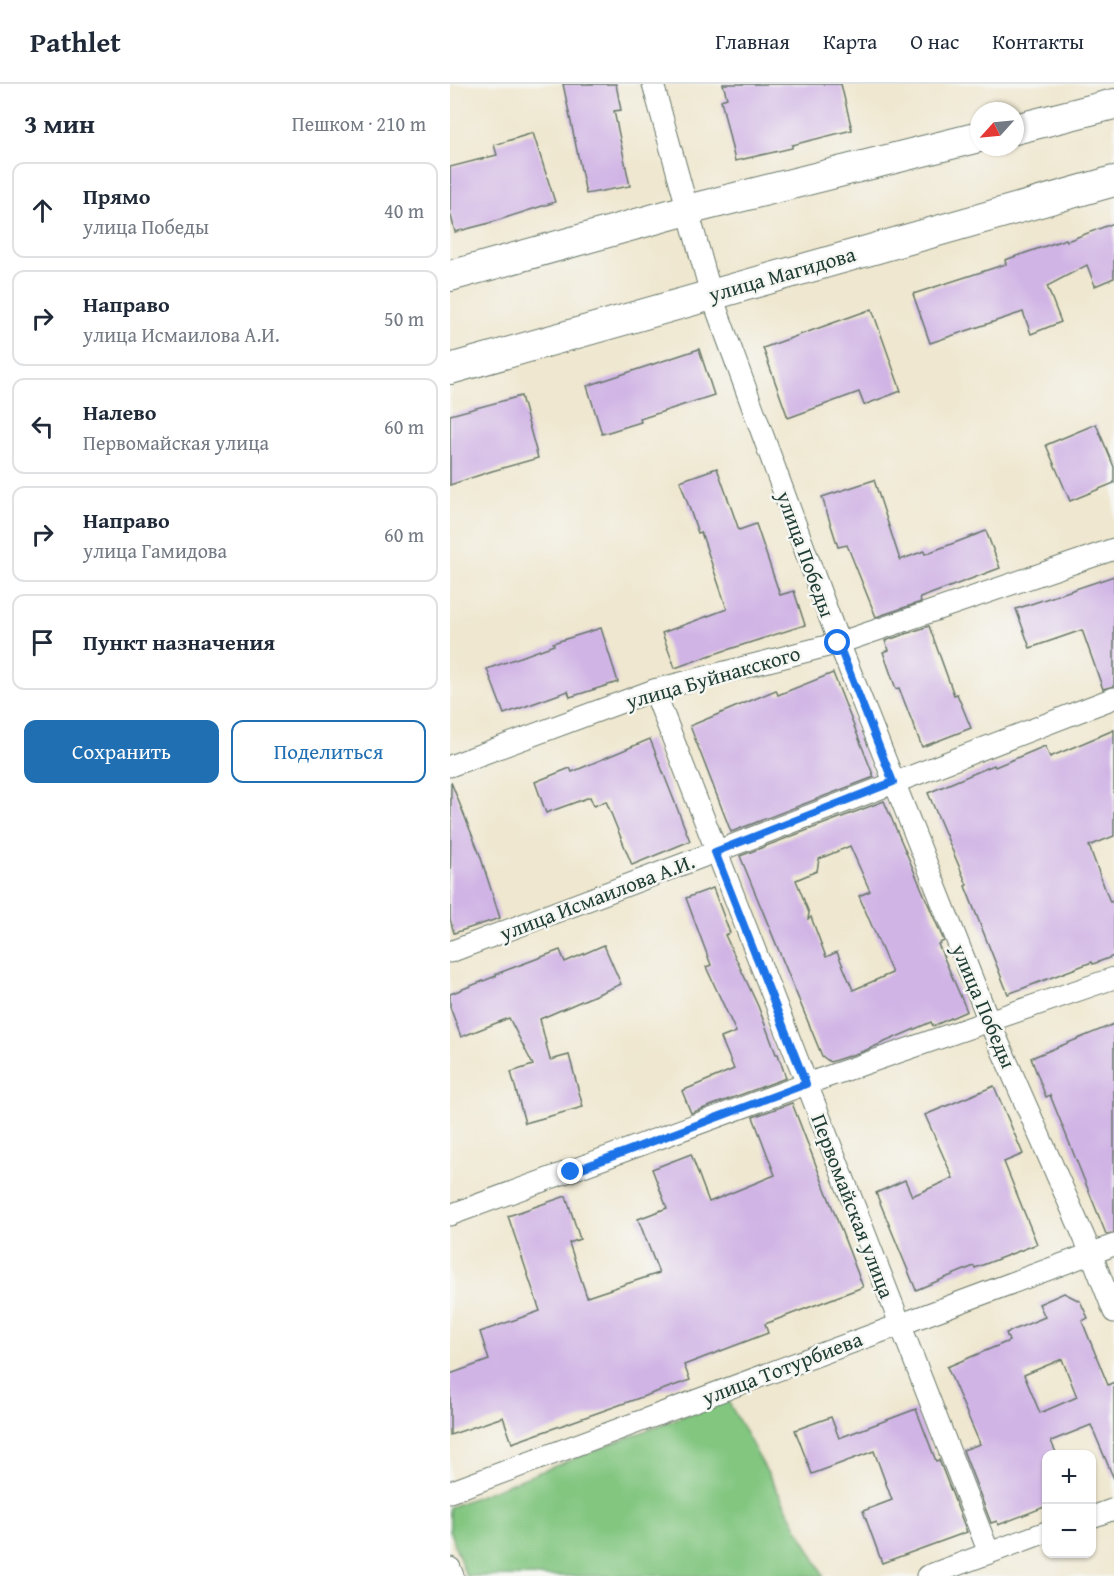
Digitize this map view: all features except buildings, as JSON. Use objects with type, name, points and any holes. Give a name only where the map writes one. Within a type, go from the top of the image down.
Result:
[{"type":"main road","points":[[1024,127],[1114,104]]},
{"type":"main road","points":[[450,276],[687,210],[970,139]]},
{"type":"main road","name":"улица Магидова","points":[[450,369],[1114,181]]},
{"type":"street","name":"улица Победы","points":[[653,84],[711,294],[838,643],[989,1021],[1091,1253],[1114,1312]]},
{"type":"street","name":"улица Буйнакского","points":[[450,766],[654,690],[838,643],[1114,549]]},
{"type":"street","name":"Первомайская улица","points":[[654,690],[989,1553]]},
{"type":"street","name":"улица Исмаилова А.И.","points":[[450,952],[1114,698]]},
{"type":"street","points":[[450,1215],[806,1084],[1114,978]]},
{"type":"street","name":"улица Тотурбиева","points":[[450,1492],[1114,1245]]},
{"type":"street","points":[[1096,1515],[1114,1509]]},
{"type":"street","points":[[927,1576],[1042,1534]]},
{"type":"street","points":[[450,1568],[453,1576]]},
{"type":"green space","points":[[727,1399],[824,1576],[466,1576],[450,1532],[450,1507]]},
{"type":"route","points":[[571,1172],[806,1084],[715,852],[893,782],[838,643]]}]
